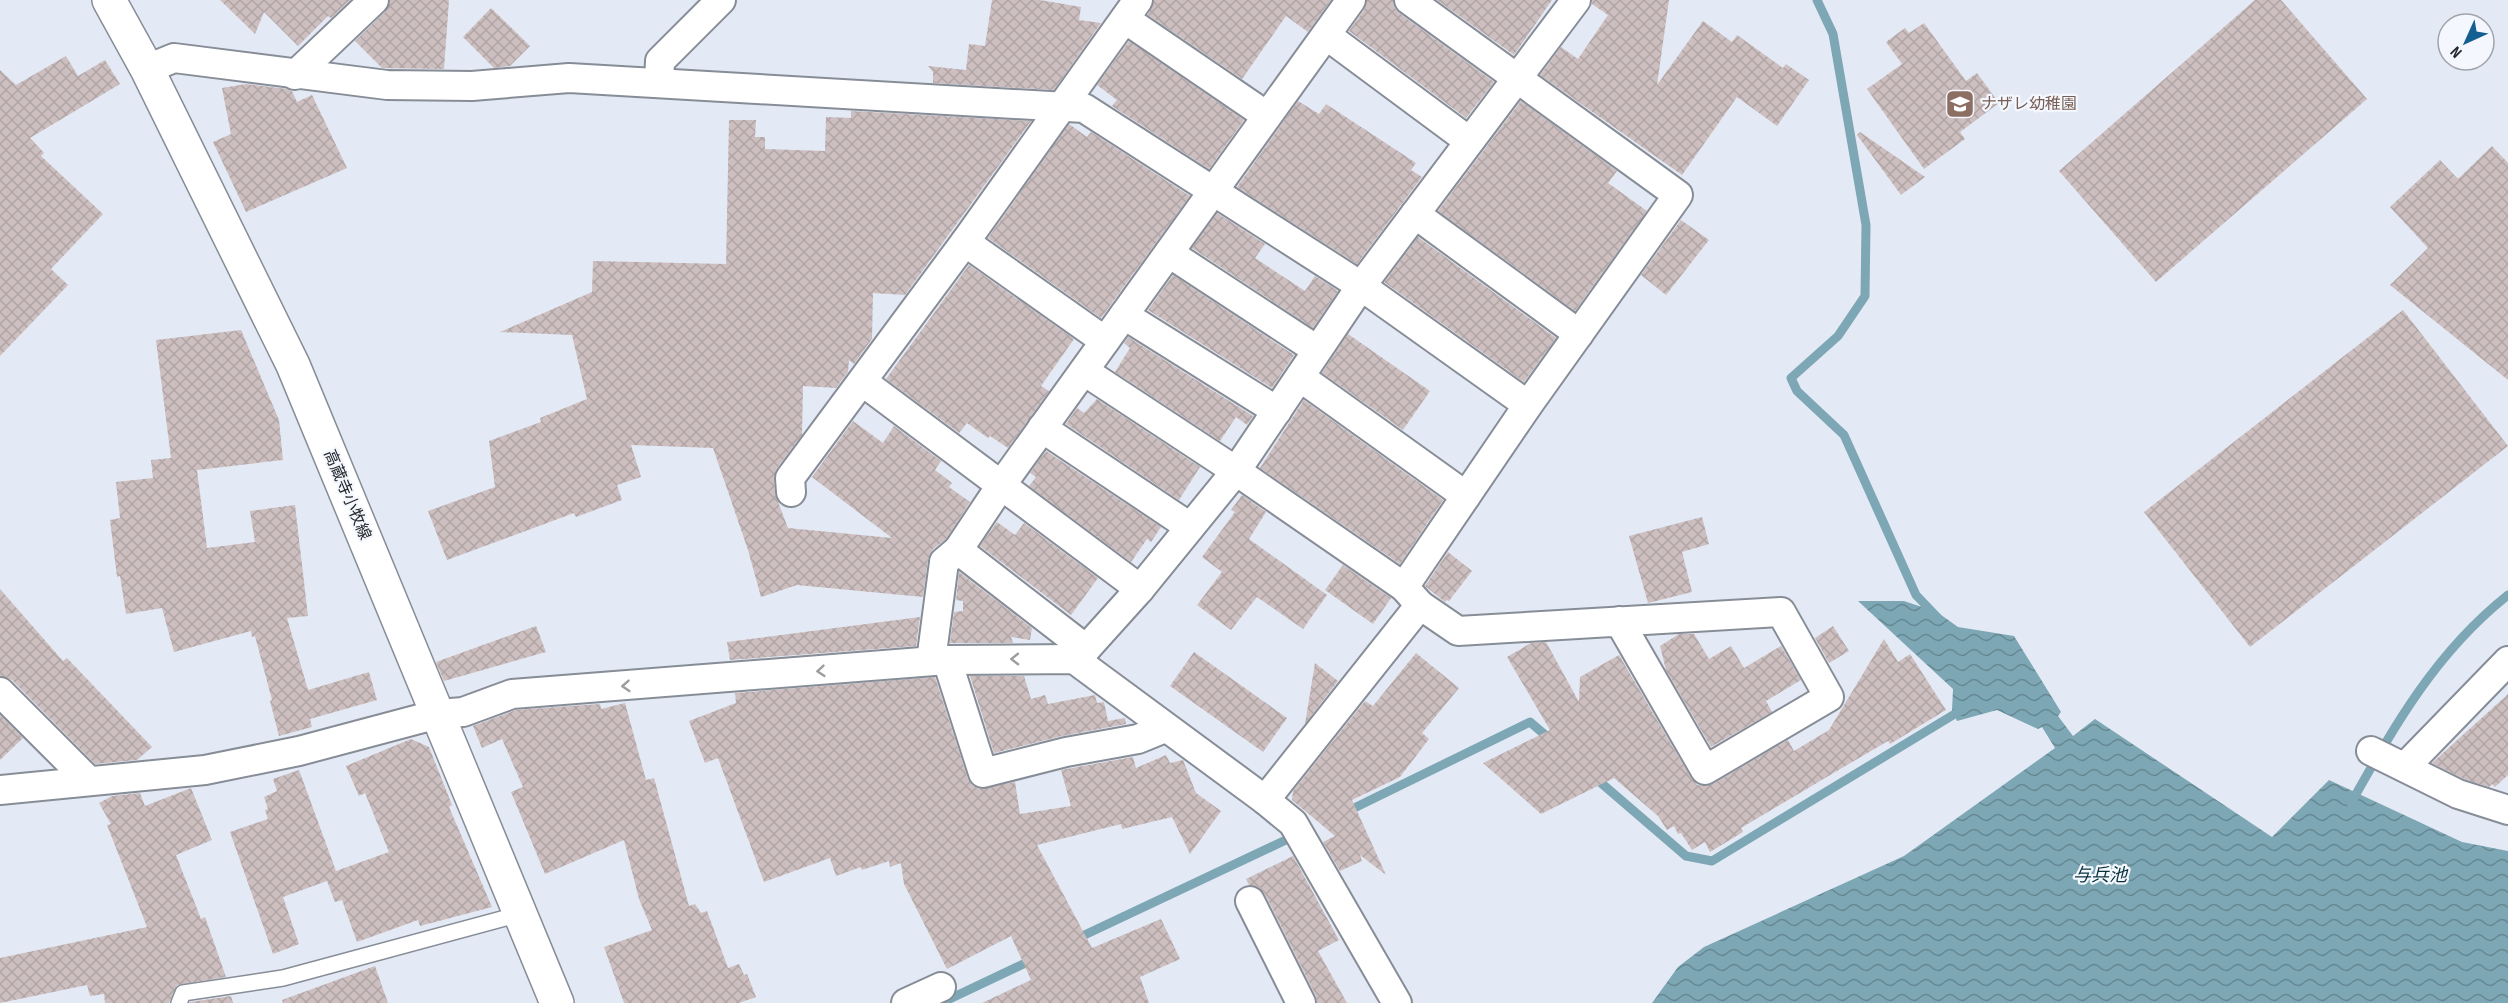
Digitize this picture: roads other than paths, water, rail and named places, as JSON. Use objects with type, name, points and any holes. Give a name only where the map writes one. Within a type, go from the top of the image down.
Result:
[{"type":"main road","name":"高蔵寺小牧線","points":[[109,0],[147,69],[292,365],[557,1003]]},
{"type":"street","points":[[296,75],[374,0]]},
{"type":"street","points":[[659,82],[660,61],[721,0]]},
{"type":"street","points":[[1165,728],[1138,739],[1066,752],[983,773],[939,661],[944,562],[958,550],[1042,428],[1352,0]]},
{"type":"street","points":[[1265,800],[1412,596],[1466,496],[1678,195],[1409,0]]},
{"type":"street","points":[[0,790],[205,770],[299,751],[438,714],[463,712],[512,694],[939,661],[1080,654],[1140,589],[1236,471],[1361,286],[1571,2]]},
{"type":"street","points":[[791,492],[790,478],[965,242],[1131,9],[1267,116]]},
{"type":"street","points":[[1326,35],[1469,141]]},
{"type":"street","points":[[147,69],[174,58],[387,85],[472,86],[570,78],[1084,108],[1361,286],[1528,405]]},
{"type":"street","points":[[1415,214],[1579,334]]},
{"type":"street","points":[[965,242],[1105,341]]},
{"type":"street","points":[[1169,253],[1317,350]]},
{"type":"street","points":[[1125,315],[1277,411]]},
{"type":"street","points":[[1084,371],[1236,471],[1458,631],[1618,621],[1781,612],[1829,697],[1705,770],[1618,621]]},
{"type":"street","points":[[1300,377],[1466,496]]},
{"type":"street","points":[[863,382],[1140,589]]},
{"type":"street","points":[[1042,428],[1190,527]]},
{"type":"street","points":[[958,550],[1165,728],[1265,800],[1293,824],[1387,1000]]},
{"type":"street","points":[[2405,767],[2508,661]]},
{"type":"street","points":[[0,692],[87,780]]},
{"type":"street","points":[[2371,752],[2458,794],[2508,810]]},
{"type":"street","points":[[1250,901],[1301,1003]]},
{"type":"street","points":[[906,1003],[941,987]]},
{"type":"lane","points":[[179,1003],[183,993],[283,978],[520,914]]},
{"type":"water","name":"与兵池","points":[[1858,601],[1904,601],[1937,612],[1958,627],[2014,636],[2061,712],[2058,716],[2073,736],[2095,719],[2272,837],[2329,780],[2462,842],[2508,851],[2508,1003],[1652,1003],[1678,967],[1704,947],[1904,856],[2055,748],[2042,727],[2038,729],[1997,710],[1957,721],[1952,710],[1953,689]]},
{"type":"waterway","points":[[1817,0],[1833,34],[1866,225],[1865,296],[1838,336],[1791,378],[1797,391],[1844,435],[1916,595],[1937,617]]},
{"type":"waterway","points":[[2351,803],[2401,718],[2438,665],[2482,617],[2508,595]]},
{"type":"waterway","points":[[1593,776],[1686,856],[1712,861],[1963,709]]},
{"type":"waterway","points":[[1346,812],[1530,722],[1551,740]]},
{"type":"waterway","points":[[1076,939],[1288,839]]},
{"type":"waterway","points":[[941,1003],[1034,959]]},
{"type":"place","name":"ナザレ幼稚園","points":[[1960,104]]}]
